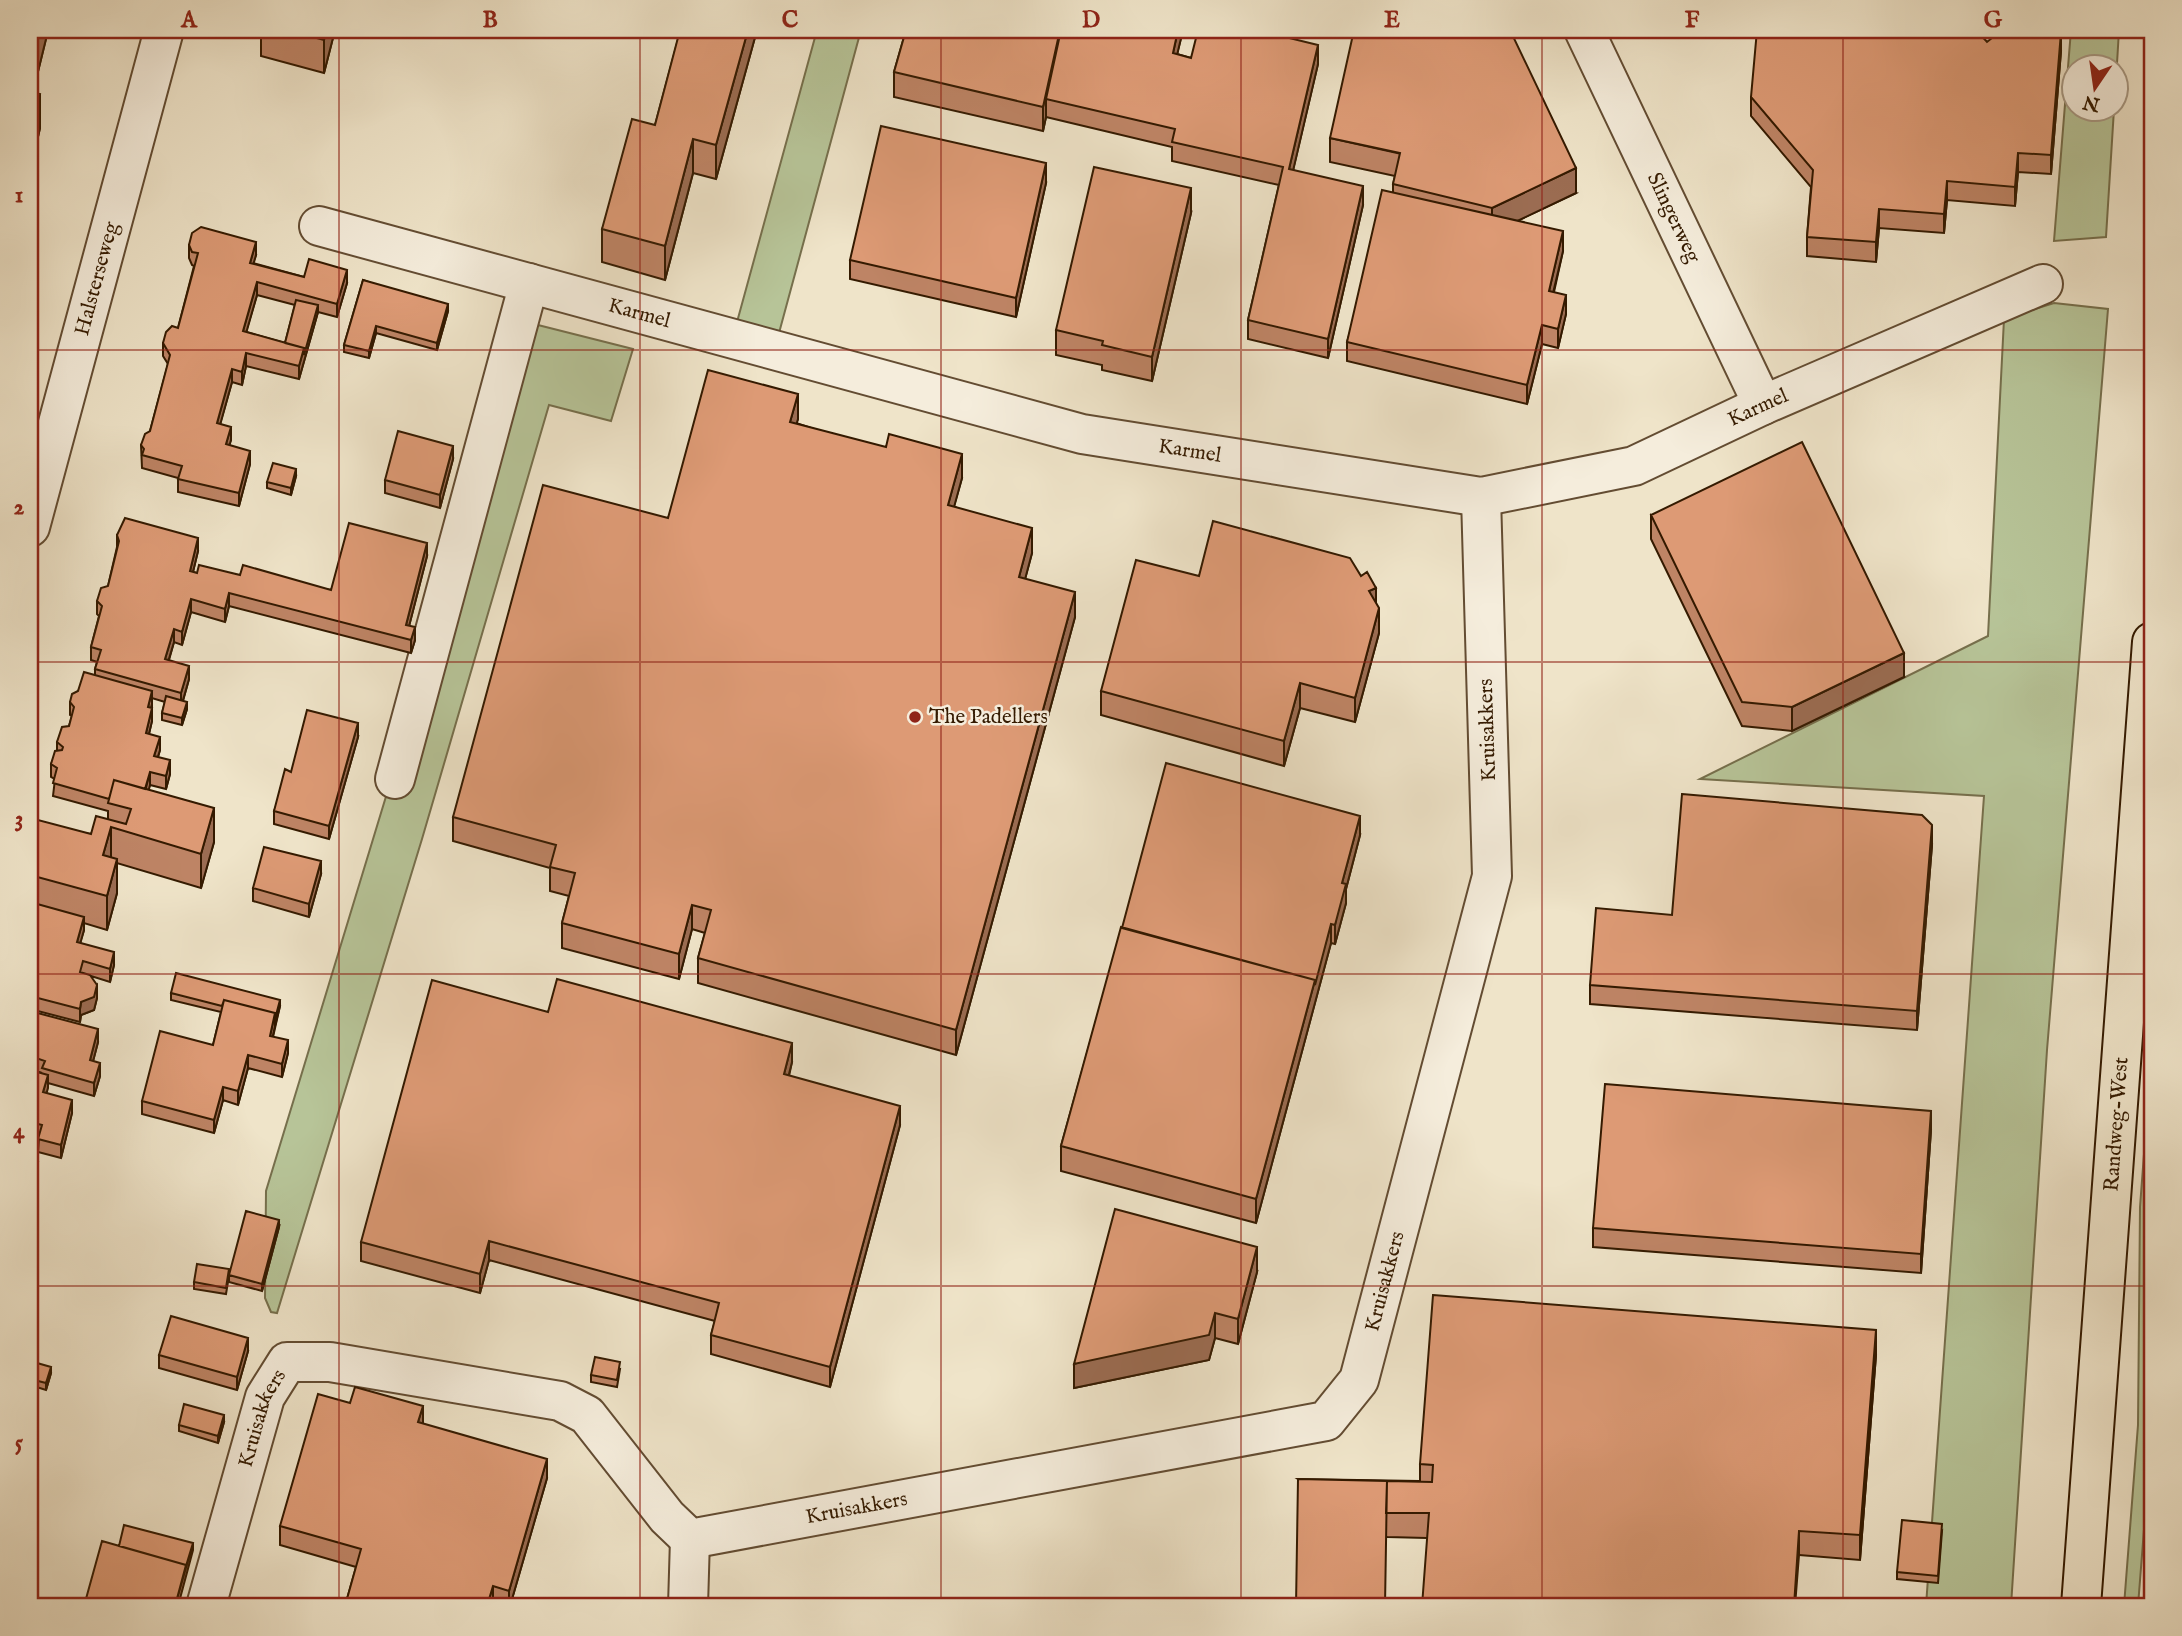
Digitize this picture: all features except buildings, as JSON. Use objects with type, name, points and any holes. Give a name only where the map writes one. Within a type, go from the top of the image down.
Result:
[{"type":"main road","name":"Randweg-West","points":[[2081,1606],[2152,642]]},
{"type":"street","name":"Halsterseweg","points":[[30,527],[164,30]]},
{"type":"street","name":"Slingerweg","points":[[1584,30],[1763,405]]},
{"type":"street","name":"Karmel","points":[[319,226],[1082,434],[1480,497],[1634,467],[1763,405],[2043,284]]},
{"type":"street","points":[[395,779],[529,284]]},
{"type":"street","name":"Kruisakkers","points":[[206,1606],[265,1397],[287,1362],[330,1362],[560,1401],[587,1415],[667,1517],[690,1539],[1116,1457],[1325,1421],[1359,1380],[1492,876],[1480,497]]},
{"type":"street","points":[[688,1606],[690,1539]]},
{"type":"green space","points":[[817,30],[861,30],[779,333],[737,322]]},
{"type":"green space","points":[[2071,30],[2119,30],[2118,52],[2069,52]]},
{"type":"green space","points":[[2064,122],[2113,122],[2106,237],[2054,241]]},
{"type":"green space","points":[[2054,303],[2108,309],[2047,1050],[2011,1606],[1926,1606],[1984,796],[1700,779],[1988,636],[2004,319]]},
{"type":"green space","points":[[530,323],[633,349],[611,421],[549,405],[422,839],[277,1313],[271,1312],[265,1298],[266,1191]]},
{"type":"green space","points":[[2152,1048],[2152,1427],[2138,1606],[2124,1606],[2138,1425],[2140,1207]]},
{"type":"place","name":"The Padellers","points":[[915,717]]}]
